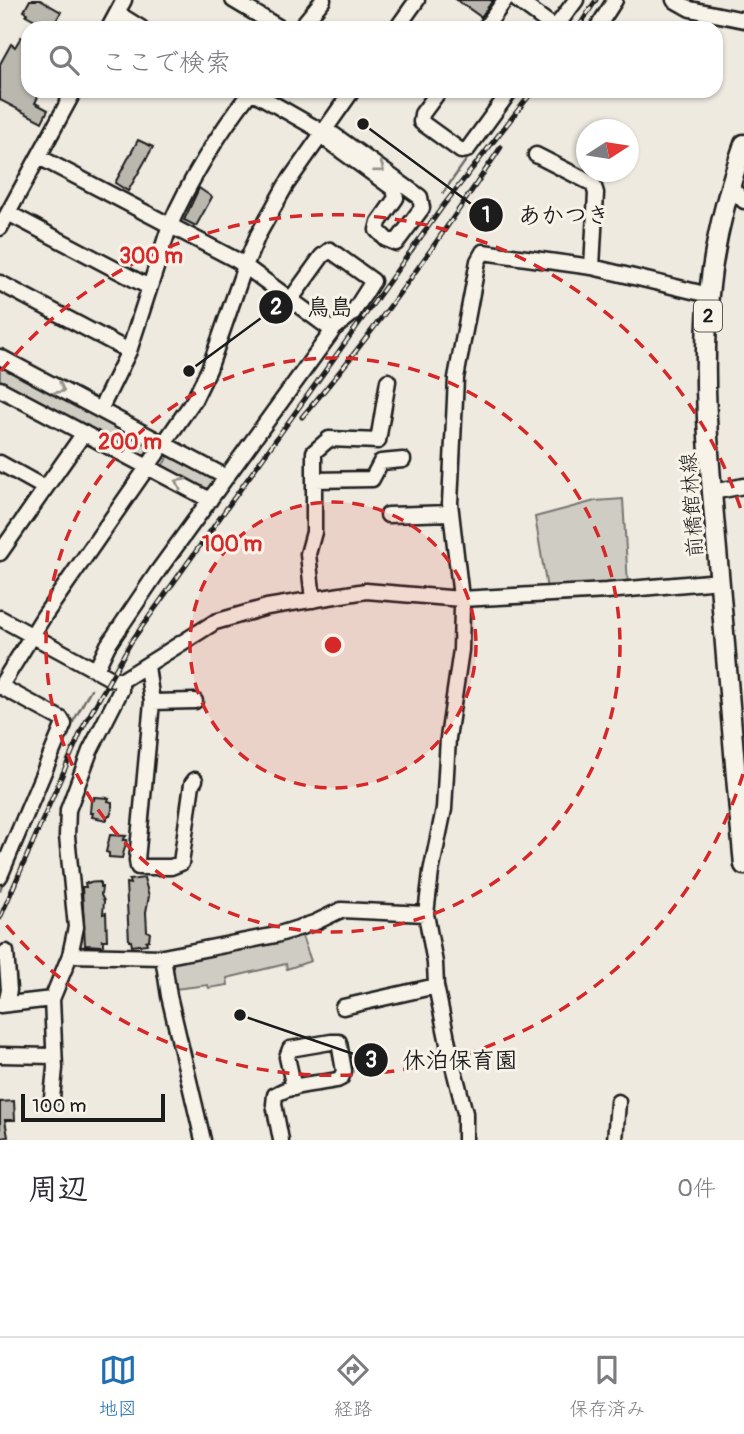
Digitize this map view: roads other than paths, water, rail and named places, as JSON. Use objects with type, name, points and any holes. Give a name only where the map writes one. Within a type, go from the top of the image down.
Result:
[{"type":"main road","name":"前橋館林線","points":[[744,144],[718,235],[709,295],[706,373],[712,492],[744,865]]},
{"type":"street","points":[[113,21],[124,0]]},
{"type":"street","points":[[233,0],[268,21]]},
{"type":"street","points":[[306,21],[323,0]]},
{"type":"street","points":[[402,21],[417,0]]},
{"type":"street","points":[[490,21],[505,0]]},
{"type":"street","points":[[517,0],[546,21]]},
{"type":"street","points":[[560,21],[576,0]]},
{"type":"street","points":[[602,21],[615,0]]},
{"type":"street","points":[[674,0],[690,9],[744,20]]},
{"type":"street","points":[[117,13],[130,21]]},
{"type":"street","points":[[0,228],[71,98]]},
{"type":"street","points":[[100,410],[129,351],[170,225],[223,129],[246,98]]},
{"type":"street","points":[[263,98],[322,133],[334,135],[420,197],[422,208],[396,243],[386,239],[377,230],[379,222],[396,198],[394,190],[328,141],[322,133]]},
{"type":"street","points":[[0,876],[64,724],[61,719],[0,687],[31,635],[194,400],[209,369],[244,266],[278,198],[347,98]]},
{"type":"street","points":[[434,98],[422,114],[421,122],[461,151],[467,150],[505,98]]},
{"type":"street","points":[[536,155],[593,184],[596,193],[592,267]]},
{"type":"street","points":[[39,157],[244,266],[332,330]]},
{"type":"street","points":[[731,187],[744,201]]},
{"type":"street","points":[[8,213],[149,287]]},
{"type":"street","points":[[96,670],[119,628],[226,477],[332,330],[352,314],[373,284],[371,279],[330,250],[322,256],[291,299]]},
{"type":"street","points":[[465,1140],[466,1113],[436,986],[435,963],[426,914],[431,872],[444,809],[448,738],[461,650],[461,598],[451,513],[451,450],[456,377],[478,261],[484,252],[592,267],[709,295]]},
{"type":"street","points":[[0,283],[129,351]]},
{"type":"street","points":[[0,357],[226,477]]},
{"type":"street","points":[[313,600],[308,554],[314,532],[314,452],[329,439],[378,441],[388,380]]},
{"type":"street","points":[[0,388],[210,500]]},
{"type":"street","points":[[3,543],[84,433]]},
{"type":"street","points":[[314,480],[372,479],[381,463],[402,460]]},
{"type":"street","points":[[0,463],[46,488]]},
{"type":"street","points":[[712,492],[744,486]]},
{"type":"street","points":[[388,514],[451,513]]},
{"type":"street","points":[[0,618],[116,681],[121,681],[215,622],[240,613],[366,591],[461,598],[607,591],[720,581]]},
{"type":"street","points":[[147,666],[152,702],[138,867],[170,867],[181,863],[184,858],[192,784],[195,780]]},
{"type":"street","points":[[52,1098],[52,999],[70,956],[77,919],[67,836],[68,810],[90,751],[121,690],[121,681]]},
{"type":"street","points":[[152,702],[195,701]]},
{"type":"street","points":[[70,956],[163,957],[276,935],[314,923],[341,910],[426,914]]},
{"type":"street","points":[[6,952],[9,990],[3,1005],[52,999]]},
{"type":"street","points":[[163,957],[169,996],[202,1140]]},
{"type":"street","points":[[342,1007],[436,986]]},
{"type":"street","points":[[281,1140],[274,1104],[275,1095],[341,1078],[344,1071],[339,1042],[289,1049],[287,1056],[294,1088]]},
{"type":"street","points":[[0,1055],[54,1056]]},
{"type":"street","points":[[615,1140],[618,1102]]},
{"type":"waterway","points":[[104,21],[116,0]]},
{"type":"waterway","points":[[40,138],[62,98]]},
{"type":"waterway","points":[[49,154],[77,169]]},
{"type":"waterway","points":[[443,193],[469,156]]},
{"type":"waterway","points":[[257,266],[290,290]]},
{"type":"waterway","points":[[301,298],[333,321]]},
{"type":"waterway","points":[[320,360],[339,334]]},
{"type":"waterway","points":[[136,616],[180,552]]},
{"type":"waterway","points":[[110,657],[129,627]]},
{"type":"waterway","points":[[52,772],[73,722],[91,689]]},
{"type":"waterway","points":[[0,890],[4,880]]},
{"type":"railway","points":[[582,21],[596,0]]},
{"type":"railway","points":[[0,918],[83,727],[131,642],[443,206],[528,98]]},
{"type":"railway","points":[[302,417],[406,285],[501,147]]},
{"type":"place","name":"あかつき","points":[[363,124]]},
{"type":"place","name":"鳥島","points":[[189,371]]},
{"type":"place","name":"休泊保育園","points":[[240,1015]]}]
